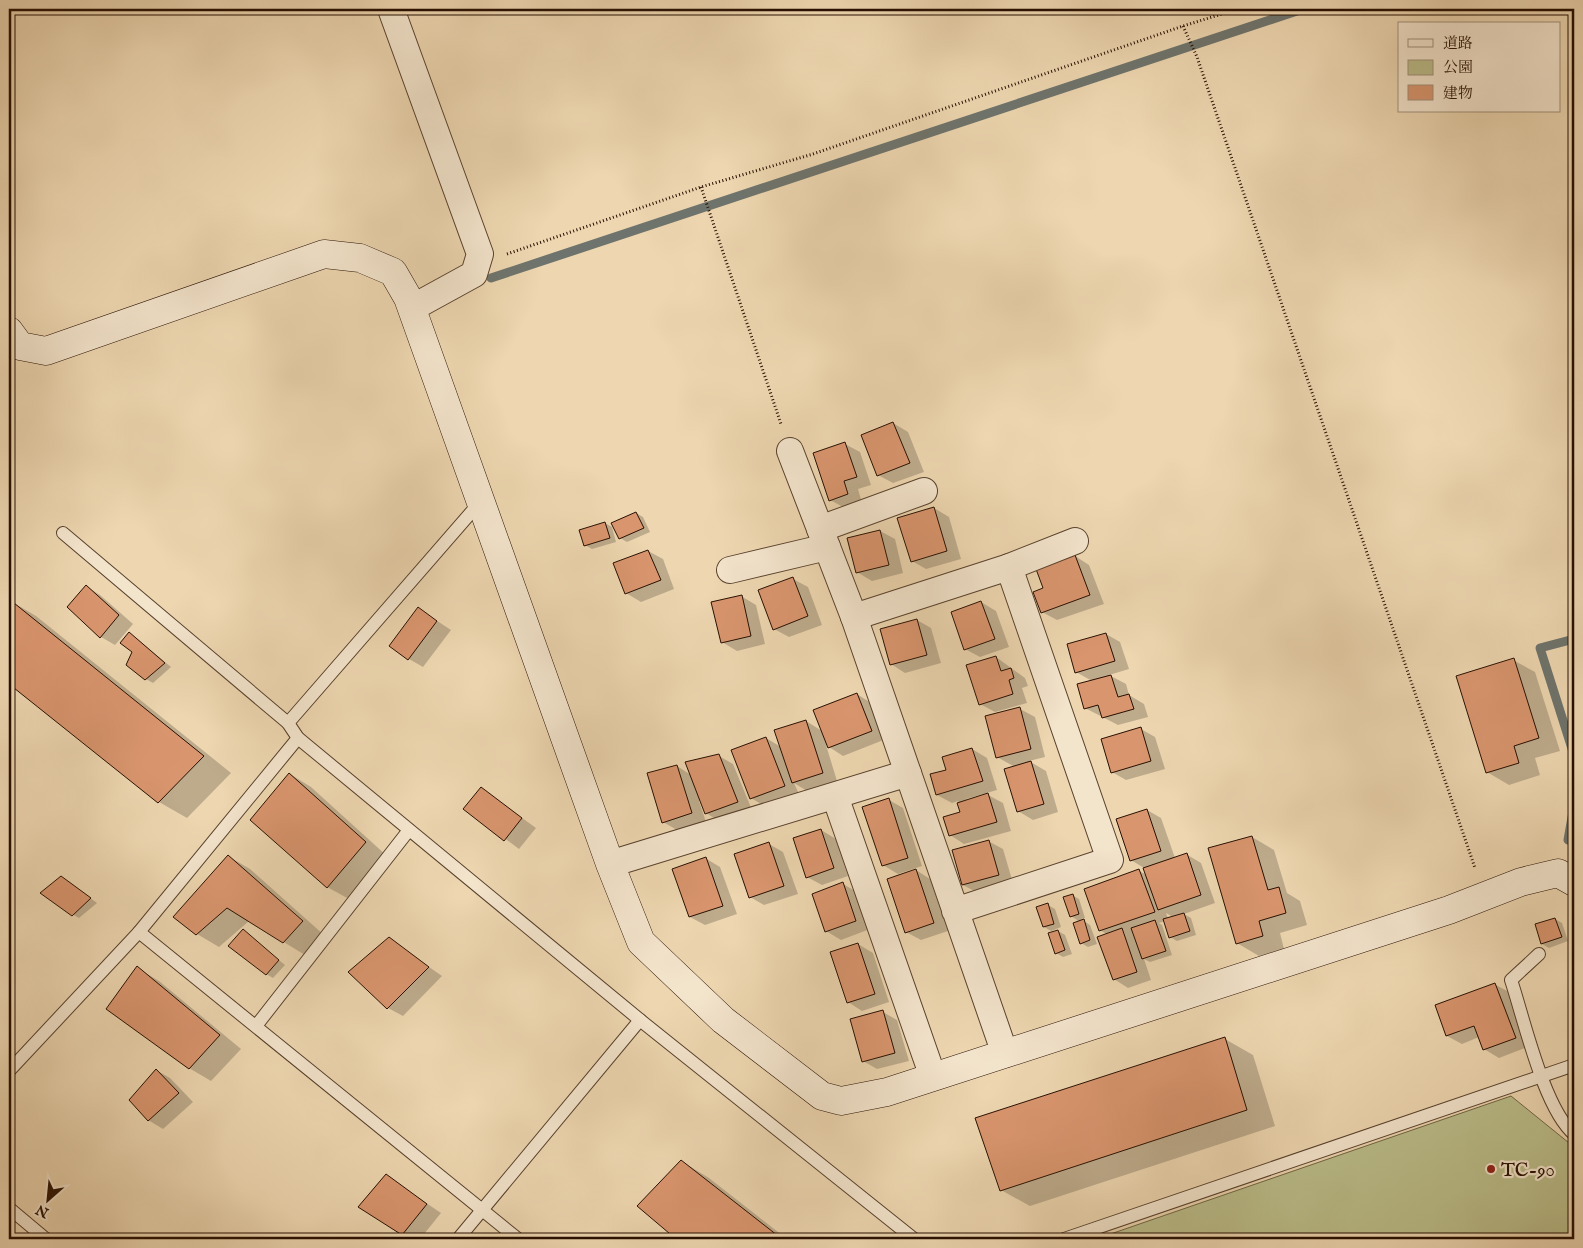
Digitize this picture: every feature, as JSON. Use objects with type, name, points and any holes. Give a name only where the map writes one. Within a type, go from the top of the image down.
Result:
[{"type":"street","points":[[391,9],[480,254],[474,274],[412,308]]},
{"type":"street","points":[[9,332],[20,346],[46,351],[324,254],[360,258],[392,272],[412,308],[610,864],[641,942],[723,1020],[822,1096],[840,1101],[887,1092],[1450,910],[1521,882],[1558,873],[1574,882]]},
{"type":"street","points":[[790,451],[854,618],[1005,1054]]},
{"type":"street","points":[[730,570],[823,538],[924,491]]},
{"type":"street","points":[[854,618],[1009,567],[1075,541]]},
{"type":"street","points":[[955,911],[1110,860],[1009,567]]},
{"type":"street","points":[[610,864],[908,774]]},
{"type":"street","points":[[835,796],[933,1077]]},
{"type":"lane","points":[[288,722],[481,501]]},
{"type":"lane","points":[[64,533],[288,722],[298,738],[640,1020],[914,1239]]},
{"type":"lane","points":[[9,1071],[139,932],[298,738]]},
{"type":"lane","points":[[256,1026],[409,830]]},
{"type":"lane","points":[[139,932],[518,1239]]},
{"type":"lane","points":[[1538,954],[1511,980],[1542,1076],[1564,1125],[1574,1134]]},
{"type":"lane","points":[[458,1239],[640,1020]]},
{"type":"lane","points":[[1064,1239],[1574,1065]]},
{"type":"lane","points":[[9,1208],[46,1239]]},
{"type":"path","points":[[504,255],[701,187],[813,154],[1183,26],[1238,9]]},
{"type":"path","points":[[1183,26],[1197,57],[1485,896]]},
{"type":"path","points":[[701,187],[790,451]]},
{"type":"green space","points":[[1511,1096],[1574,1147],[1574,1239],[1096,1239]]},
{"type":"building","points":[[893,422],[910,463],[877,476],[861,435]]},
{"type":"building","points":[[845,442],[857,477],[844,481],[848,494],[829,501],[813,453]]},
{"type":"building","points":[[934,507],[947,551],[911,562],[897,518]]},
{"type":"building","points":[[636,512],[644,528],[619,539],[611,523]]},
{"type":"building","points":[[605,522],[610,538],[584,546],[579,530]]},
{"type":"building","points":[[880,530],[889,565],[856,573],[847,538]]},
{"type":"building","points":[[648,550],[661,580],[625,594],[613,563]]},
{"type":"building","points":[[1075,555],[1090,595],[1041,613],[1033,592],[1043,588],[1036,569]]},
{"type":"building","points":[[793,577],[808,616],[773,630],[758,590]]},
{"type":"building","points":[[86,585],[119,615],[100,638],[67,607]]},
{"type":"building","points":[[742,595],[751,636],[721,643],[711,602]]},
{"type":"building","points":[[9,599],[204,756],[158,803],[9,684]]},
{"type":"building","points":[[981,601],[995,639],[964,650],[951,612]]},
{"type":"building","points":[[418,607],[437,621],[408,660],[389,646]]},
{"type":"building","points":[[917,619],[927,655],[890,665],[880,629]]},
{"type":"building","points":[[129,632],[165,663],[145,680],[126,665],[132,652],[120,643]]},
{"type":"building","points":[[1106,633],[1115,661],[1075,673],[1067,644]]},
{"type":"building","points":[[996,656],[1001,671],[1011,668],[1014,678],[1009,680],[1013,694],[979,705],[966,665]]},
{"type":"building","points":[[1514,658],[1539,738],[1514,746],[1519,763],[1486,773],[1456,676]]},
{"type":"building","points":[[1111,675],[1118,697],[1129,694],[1134,709],[1102,718],[1098,705],[1084,709],[1077,684]]},
{"type":"building","points":[[857,693],[872,731],[828,748],[813,710]]},
{"type":"building","points":[[1020,707],[1031,749],[996,758],[985,716]]},
{"type":"building","points":[[806,720],[823,773],[792,783],[774,730]]},
{"type":"building","points":[[1141,727],[1151,761],[1111,773],[1101,739]]},
{"type":"building","points":[[766,737],[785,786],[750,799],[731,750]]},
{"type":"building","points":[[972,748],[983,781],[936,795],[930,774],[946,770],[942,757]]},
{"type":"building","points":[[719,754],[738,802],[705,814],[685,762]]},
{"type":"building","points":[[1031,761],[1044,804],[1017,812],[1004,769]]},
{"type":"building","points":[[677,765],[692,813],[662,823],[647,773]]},
{"type":"building","points":[[289,773],[366,842],[327,888],[250,820]]},
{"type":"building","points":[[481,787],[522,818],[504,841],[463,809]]},
{"type":"building","points":[[988,793],[997,822],[949,836],[943,817],[960,812],[957,803]]},
{"type":"building","points":[[889,798],[908,858],[882,866],[862,807]]},
{"type":"building","points":[[1147,809],[1161,851],[1130,861],[1116,819]]},
{"type":"building","points":[[821,829],[834,868],[806,878],[793,838]]},
{"type":"building","points":[[1252,836],[1268,890],[1279,887],[1286,913],[1259,921],[1263,936],[1236,944],[1208,848]]},
{"type":"building","points":[[989,840],[999,875],[962,885],[952,850]]},
{"type":"building","points":[[769,842],[784,886],[749,898],[734,854]]},
{"type":"building","points":[[1187,853],[1201,895],[1158,910],[1143,868]]},
{"type":"building","points":[[228,855],[303,921],[283,943],[227,908],[196,935],[173,917]]},
{"type":"building","points":[[706,857],[723,906],[689,917],[672,869]]},
{"type":"building","points":[[916,869],[934,923],[905,933],[887,879]]},
{"type":"building","points":[[1139,869],[1155,912],[1099,931],[1084,889]]},
{"type":"building","points":[[61,876],[91,898],[72,916],[40,893]]},
{"type":"building","points":[[843,882],[856,921],[825,932],[812,894]]},
{"type":"building","points":[[1073,894],[1079,914],[1070,917],[1063,897]]},
{"type":"building","points":[[1048,903],[1054,924],[1043,927],[1036,907]]},
{"type":"building","points":[[1184,913],[1190,931],[1169,938],[1163,919]]},
{"type":"building","points":[[1555,918],[1562,937],[1541,944],[1535,924]]},
{"type":"building","points":[[1084,919],[1090,940],[1080,944],[1073,923]]},
{"type":"building","points":[[1155,920],[1166,951],[1142,959],[1131,928]]},
{"type":"building","points":[[1122,928],[1137,972],[1113,980],[1097,937]]},
{"type":"building","points":[[243,929],[279,960],[266,975],[228,946]]},
{"type":"building","points":[[1058,930],[1065,950],[1055,954],[1048,933]]},
{"type":"building","points":[[389,937],[429,967],[387,1009],[348,972]]},
{"type":"building","points":[[858,943],[875,994],[847,1003],[830,952]]},
{"type":"building","points":[[137,966],[220,1035],[189,1069],[106,1009]]},
{"type":"building","points":[[1495,983],[1516,1038],[1483,1050],[1474,1026],[1446,1036],[1435,1005]]},
{"type":"building","points":[[883,1010],[895,1053],[862,1062],[850,1019]]},
{"type":"building","points":[[1225,1037],[1247,1110],[1000,1191],[975,1118]]},
{"type":"building","points":[[156,1069],[179,1093],[148,1121],[129,1100]]},
{"type":"building","points":[[681,1160],[782,1239],[676,1239],[637,1206]]},
{"type":"building","points":[[386,1174],[427,1204],[402,1235],[358,1207]]},
{"type":"waterway","points":[[491,278],[1303,9]]},
{"type":"waterway","points":[[1574,639],[1540,648],[1574,755]]},
{"type":"waterway","points":[[1568,840],[1574,806]]},
{"type":"place","name":"TC-90","points":[[1491,1169]]}]
